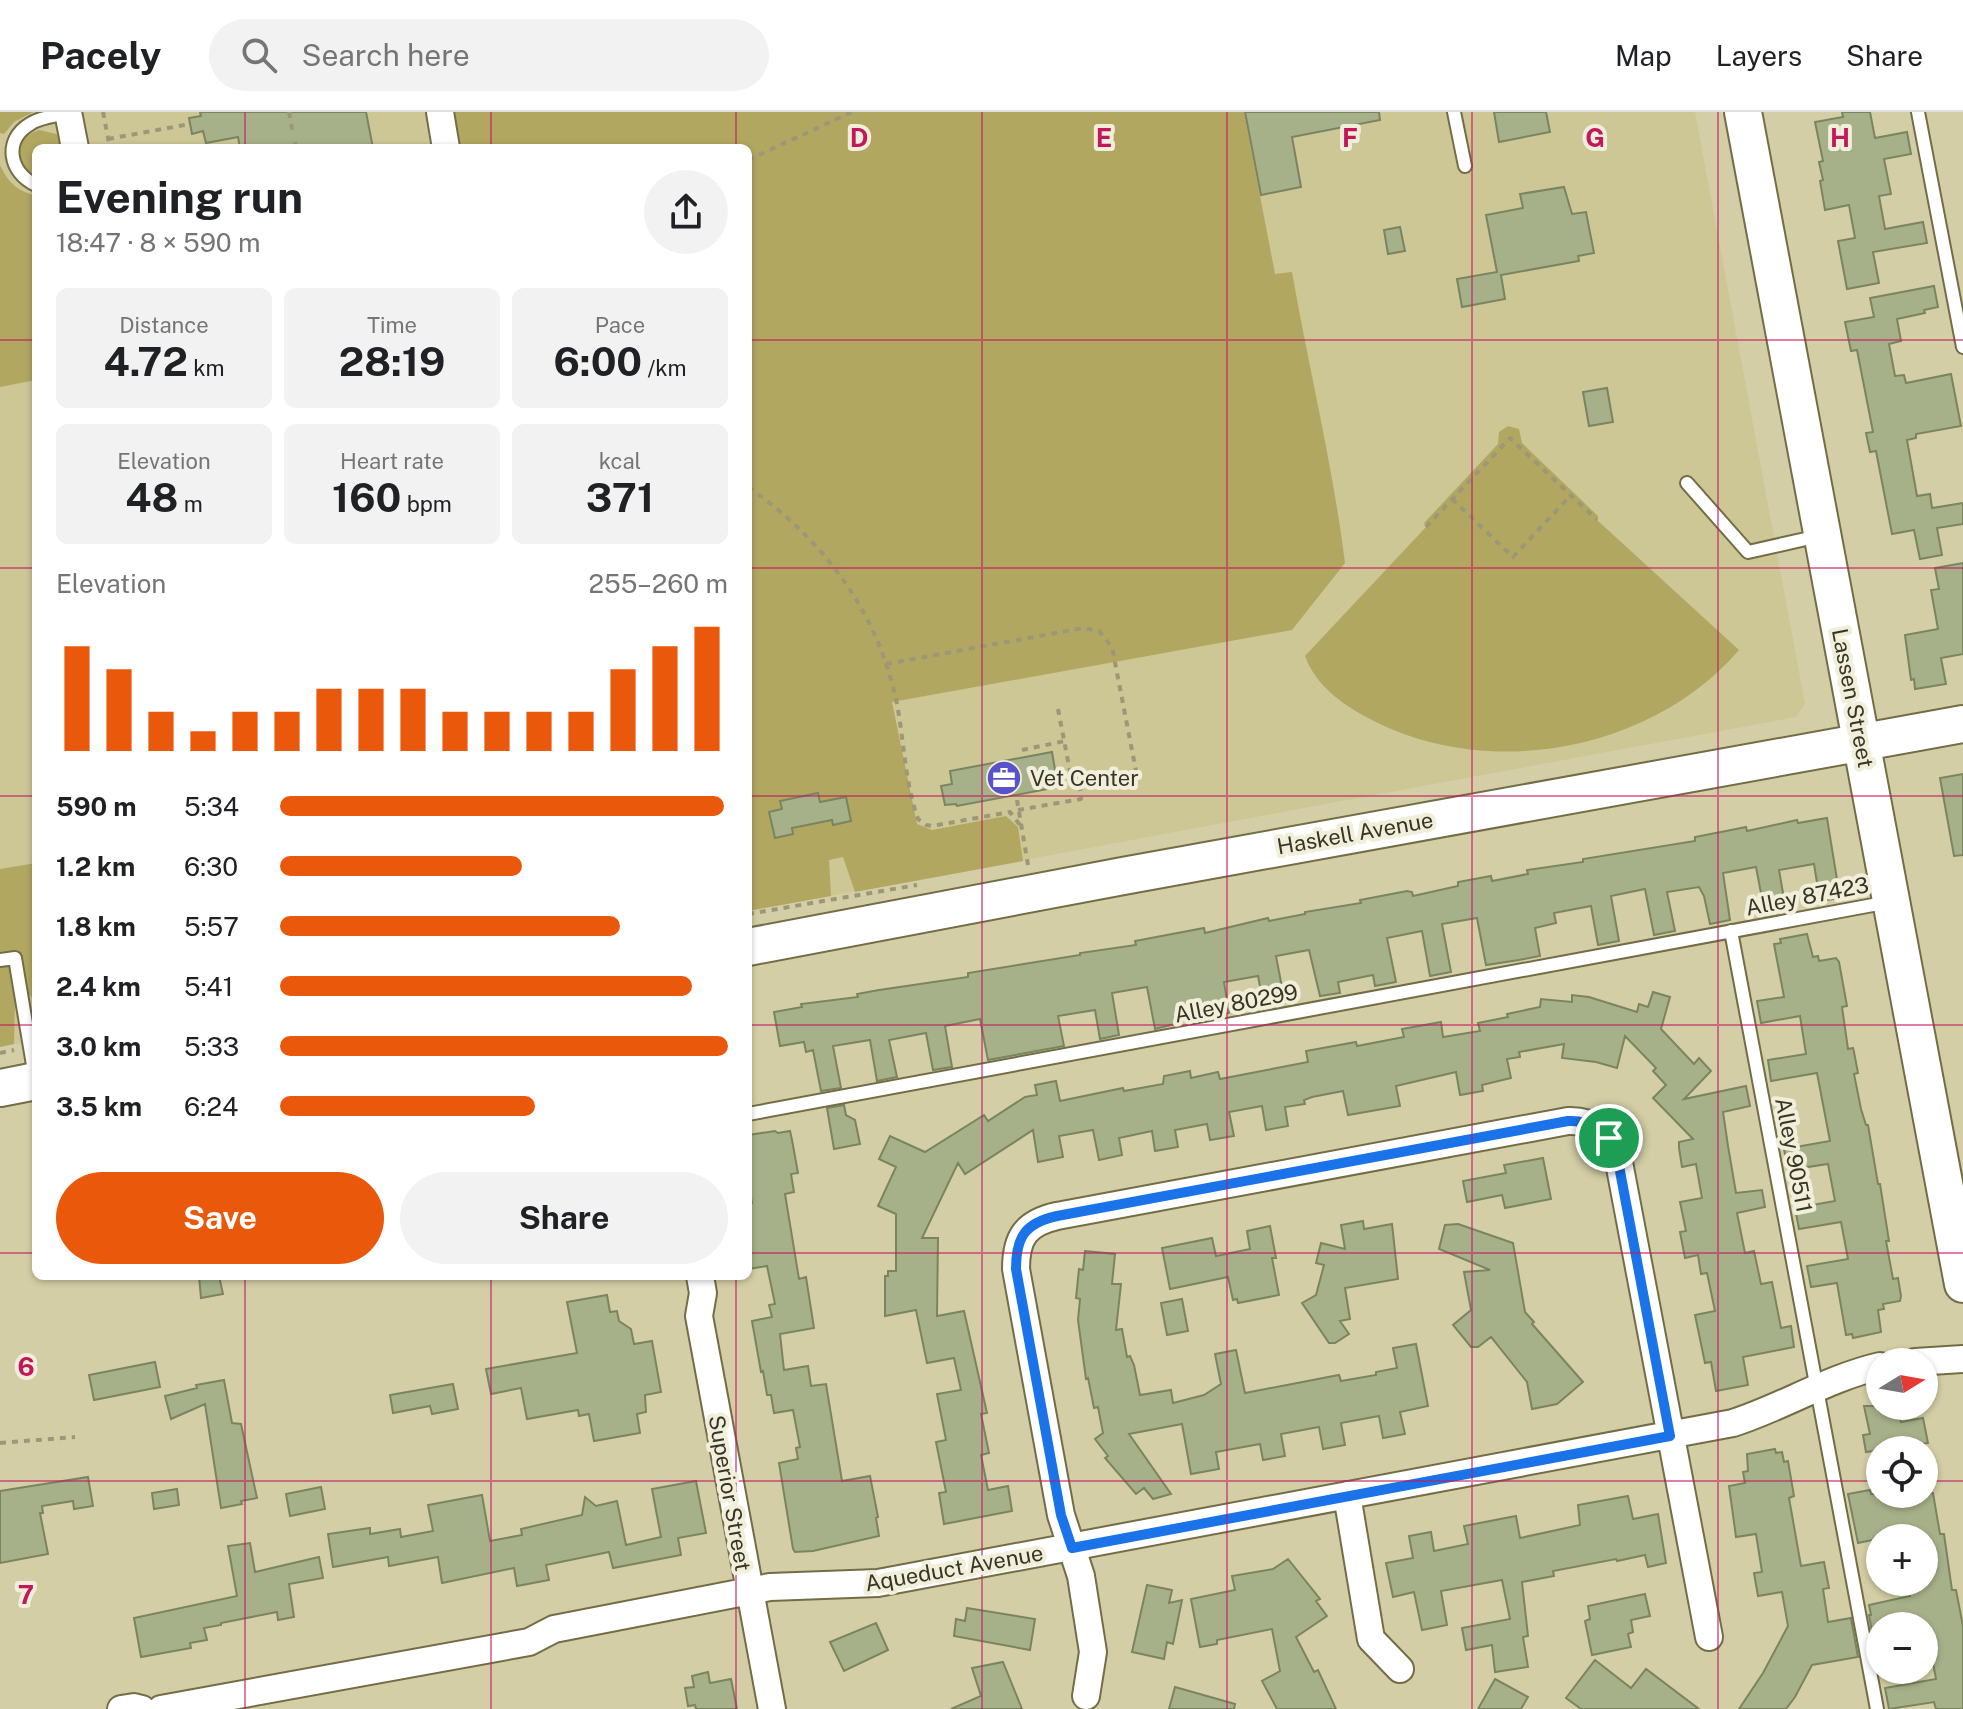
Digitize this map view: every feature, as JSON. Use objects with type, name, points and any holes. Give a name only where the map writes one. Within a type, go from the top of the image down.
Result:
[{"type":"main road","name":"Lassen Street","points":[[1743,112],[1963,1284]]},
{"type":"main road","name":"Haskell Avenue","points":[[752,946],[1963,724]]},
{"type":"main road","points":[[0,1088],[32,1082]]},
{"type":"street","points":[[68,112],[74,144]]},
{"type":"street","points":[[440,112],[445,144]]},
{"type":"street","points":[[1086,1696],[1093,1652],[1081,1576],[1061,1515],[1016,1269],[1022,1236],[1039,1222],[1057,1216],[1568,1121],[1589,1123],[1604,1133],[1618,1157],[1709,1637]]},
{"type":"street","name":"Superior Street","points":[[701,1280],[703,1293],[699,1316],[772,1709]]},
{"type":"street","points":[[1938,1361],[1963,1359]]},
{"type":"street","name":"Aqueduct Avenue","points":[[161,1709],[529,1642],[554,1629],[770,1587],[878,1583],[1670,1436],[1762,1414],[1818,1387],[1866,1371]]},
{"type":"street","points":[[1347,1495],[1371,1639],[1400,1669]]},
{"type":"street","points":[[121,1709],[142,1709]]},
{"type":"lane","points":[[32,183],[15,168],[11,152],[14,140],[32,122],[68,112]]},
{"type":"lane","points":[[1454,112],[1465,166]]},
{"type":"lane","points":[[1918,112],[1963,347]]},
{"type":"lane","points":[[1687,483],[1748,552],[1823,535]]},
{"type":"lane","name":"Alley 87423","points":[[1731,931],[1891,901]]},
{"type":"lane","name":"Alley 80299","points":[[752,1113],[1731,931]]},
{"type":"lane","name":"Alley 90511","points":[[1731,931],[1877,1709]]},
{"type":"lane","points":[[0,960],[15,958],[32,1058]]},
{"type":"path","points":[[103,112],[109,144]]},
{"type":"path","points":[[289,112],[293,134]]},
{"type":"path","points":[[752,158],[852,112]]},
{"type":"path","points":[[108,139],[190,124]]},
{"type":"path","points":[[1426,527],[1510,438],[1597,520]]},
{"type":"path","points":[[752,490],[796,524],[844,578],[860,603],[886,664],[918,819],[932,826],[1010,812],[1020,825]]},
{"type":"path","points":[[1452,499],[1513,557],[1571,495]]},
{"type":"path","points":[[886,664],[1083,628],[1099,631],[1112,647],[1136,771]]},
{"type":"path","points":[[1058,709],[1073,787],[1091,784]]},
{"type":"path","points":[[1022,750],[1065,741]]},
{"type":"path","points":[[1018,810],[1081,799],[1080,786]]},
{"type":"path","points":[[1017,800],[1028,865]]},
{"type":"path","points":[[752,913],[910,884],[920,885]]},
{"type":"path","points":[[0,1443],[75,1437]]},
{"type":"shaded area","points":[[0,112],[1695,112],[1805,704],[1796,717],[752,910],[752,144],[32,144],[32,1041],[0,1047]]},
{"type":"shaded area","points":[[0,112],[33,112],[14,122],[4,134],[0,133]]},
{"type":"shaded area","points":[[450,112],[1244,112],[1275,274],[1292,272],[1345,563],[1292,630],[892,702],[917,824],[932,830],[1006,816],[1018,827],[1023,861],[855,892],[843,857],[829,860],[831,896],[752,910],[752,144],[456,144]],"holes":[[[818,794],[820,802],[846,797],[851,821],[834,825],[832,820],[792,828],[792,834],[775,838],[770,812],[782,809],[780,801]]]},
{"type":"shaded area","points":[[39,130],[56,134],[62,144],[32,144],[32,173],[23,167],[19,155],[21,144]]},
{"type":"shaded area","points":[[0,165],[14,185],[32,195],[32,381],[0,387]]},
{"type":"shaded area","points":[[1508,426],[1519,429],[1522,443],[1598,516],[1597,520],[1739,650],[1703,684],[1662,712],[1617,732],[1568,746],[1519,751],[1469,749],[1420,739],[1374,721],[1343,702],[1316,677],[1305,656],[1426,527],[1424,523],[1498,444],[1499,432]]},
{"type":"shaded area","points":[[32,864],[32,998],[30,995],[15,998],[14,1044],[0,1047],[0,869]]},
{"type":"building","points":[[200,112],[366,112],[372,144],[239,144],[238,137],[206,143],[203,131],[192,134],[189,118],[201,116]]},
{"type":"building","points":[[1245,112],[1379,112],[1380,120],[1292,137],[1301,187],[1261,195]]},
{"type":"building","points":[[1494,112],[1546,112],[1550,132],[1499,142]]},
{"type":"building","points":[[1842,112],[1870,112],[1875,138],[1907,132],[1911,154],[1884,159],[1891,194],[1879,196],[1885,229],[1923,222],[1927,243],[1873,252],[1879,283],[1847,289],[1838,241],[1855,238],[1849,205],[1825,210],[1819,162],[1823,161],[1815,122],[1843,117]]},
{"type":"building","points":[[1564,187],[1572,214],[1586,212],[1594,253],[1578,256],[1579,261],[1501,275],[1505,299],[1462,307],[1457,279],[1497,272],[1486,215],[1523,208],[1520,194]]},
{"type":"building","points":[[1400,227],[1405,251],[1388,254],[1384,230]]},
{"type":"building","points":[[1934,286],[1938,307],[1897,319],[1901,341],[1889,344],[1895,376],[1904,375],[1906,383],[1951,374],[1961,426],[1916,434],[1916,438],[1907,440],[1917,496],[1930,494],[1932,508],[1963,503],[1963,524],[1937,528],[1942,555],[1920,559],[1914,530],[1892,534],[1876,451],[1870,452],[1866,433],[1873,432],[1857,350],[1851,351],[1845,322],[1874,317],[1870,298]]},
{"type":"building","points":[[1607,388],[1613,422],[1589,426],[1583,392]]},
{"type":"building","points":[[1963,563],[1963,654],[1941,658],[1946,684],[1915,689],[1905,635],[1938,629],[1931,590],[1939,589],[1935,568]]},
{"type":"building","name":"Vet Center","points":[[1052,752],[1058,787],[957,806],[945,805],[941,786],[952,784],[950,771]]},
{"type":"building","points":[[1963,774],[1963,855],[1954,856],[1940,778]]},
{"type":"building","points":[[818,793],[820,802],[846,797],[851,821],[833,825],[832,820],[792,828],[793,834],[775,838],[769,812],[782,809],[780,801]]},
{"type":"building","points":[[1827,818],[1840,898],[1820,901],[1814,864],[1779,870],[1786,910],[1765,914],[1756,867],[1723,873],[1730,920],[1710,924],[1699,887],[1667,892],[1675,931],[1654,935],[1645,889],[1611,896],[1619,941],[1598,945],[1591,906],[1554,913],[1556,923],[1535,928],[1540,956],[1519,960],[1486,965],[1477,918],[1442,924],[1451,972],[1430,976],[1422,931],[1387,938],[1396,982],[1375,986],[1373,975],[1338,982],[1340,993],[1320,996],[1309,950],[1276,956],[1285,1003],[1264,1007],[1258,976],[1224,982],[1229,1013],[1208,1017],[1207,1011],[1174,1017],[1175,1024],[1155,1029],[1147,987],[1112,993],[1119,1035],[1100,1039],[1095,1010],[1058,1016],[1064,1046],[988,1060],[980,1019],[945,1026],[952,1067],[933,1070],[926,1033],[889,1040],[897,1077],[877,1081],[870,1040],[833,1046],[841,1088],[821,1091],[813,1050],[806,1052],[804,1042],[780,1046],[774,1012],[802,1007],[801,1004],[968,977],[968,973],[1136,945],[1135,941],[1204,928],[1205,933],[1407,891],[1412,892],[1413,896],[1458,886],[1458,882],[1491,876],[1492,881],[1528,874],[1527,870],[1695,841],[1695,837],[1746,827],[1747,831],[1797,820],[1798,823]]},
{"type":"building","points":[[1807,934],[1813,957],[1818,956],[1819,961],[1836,958],[1839,962],[1847,1006],[1842,1007],[1848,1049],[1853,1048],[1854,1052],[1858,1073],[1854,1074],[1880,1184],[1893,1279],[1898,1278],[1901,1296],[1900,1301],[1883,1304],[1884,1309],[1878,1310],[1881,1332],[1853,1338],[1852,1334],[1846,1335],[1837,1283],[1811,1287],[1807,1266],[1848,1259],[1841,1222],[1799,1229],[1795,1208],[1835,1201],[1828,1164],[1788,1170],[1784,1149],[1830,1141],[1817,1073],[1771,1081],[1768,1060],[1806,1054],[1800,1016],[1761,1023],[1757,1001],[1784,997],[1774,944],[1781,943],[1780,939]]},
{"type":"building","points":[[1653,992],[1670,997],[1661,1029],[1694,1064],[1699,1058],[1711,1071],[1684,1099],[1746,1086],[1750,1106],[1723,1112],[1728,1146],[1736,1193],[1762,1190],[1765,1207],[1737,1213],[1745,1253],[1754,1251],[1761,1284],[1772,1282],[1781,1328],[1791,1326],[1794,1347],[1743,1357],[1748,1385],[1716,1391],[1711,1362],[1705,1363],[1695,1315],[1715,1311],[1707,1273],[1701,1274],[1698,1255],[1685,1258],[1680,1232],[1686,1231],[1680,1202],[1702,1198],[1696,1164],[1682,1167],[1679,1148],[1679,1142],[1693,1139],[1653,1098],[1666,1085],[1653,1071],[1656,1068],[1625,1036],[1617,1068],[1562,1058],[1564,1044],[1519,1052],[1520,1057],[1507,1059],[1511,1078],[1482,1085],[1483,1091],[1460,1095],[1456,1072],[1396,1086],[1400,1106],[1348,1115],[1343,1091],[1312,1097],[1304,1100],[1305,1104],[1285,1107],[1288,1126],[1266,1130],[1262,1106],[1229,1112],[1234,1136],[1210,1140],[1207,1124],[1175,1130],[1178,1147],[1155,1151],[1152,1131],[1119,1138],[1122,1155],[1099,1160],[1093,1130],[1059,1136],[1063,1157],[1038,1162],[1033,1130],[965,1174],[958,1163],[922,1238],[938,1238],[937,1316],[964,1311],[987,1413],[981,1414],[989,1453],[981,1455],[988,1490],[1008,1486],[1012,1511],[944,1524],[939,1493],[946,1492],[936,1442],[946,1440],[937,1394],[961,1390],[954,1358],[927,1363],[916,1310],[885,1316],[885,1276],[888,1276],[888,1271],[896,1271],[896,1214],[878,1206],[896,1167],[879,1159],[890,1136],[925,1152],[984,1115],[988,1121],[1025,1097],[1037,1095],[1035,1085],[1056,1081],[1060,1101],[1123,1088],[1124,1091],[1163,1084],[1164,1076],[1190,1071],[1191,1078],[1218,1072],[1220,1079],[1308,1062],[1306,1051],[1404,1037],[1402,1029],[1441,1022],[1443,1037],[1480,1031],[1478,1023],[1540,1007],[1541,999],[1572,1002],[1572,995],[1589,997],[1637,1012],[1639,1004],[1648,1007]]},
{"type":"building","points":[[844,1105],[846,1115],[855,1120],[860,1144],[834,1149],[827,1108]]},
{"type":"building","points":[[790,1131],[798,1173],[791,1174],[794,1192],[785,1194],[799,1279],[806,1277],[814,1328],[780,1334],[784,1370],[808,1366],[811,1386],[826,1384],[842,1481],[870,1476],[879,1536],[813,1551],[795,1552],[793,1549],[779,1463],[798,1459],[796,1448],[800,1447],[793,1410],[774,1413],[771,1395],[767,1395],[752,1321],[772,1317],[769,1305],[775,1304],[767,1266],[752,1268],[752,1134]]},
{"type":"building","points":[[1543,1158],[1551,1199],[1505,1208],[1502,1195],[1467,1202],[1463,1181],[1506,1173],[1504,1165]]},
{"type":"building","points":[[1363,1221],[1364,1229],[1392,1224],[1398,1279],[1345,1288],[1350,1319],[1340,1321],[1349,1334],[1335,1343],[1329,1343],[1302,1303],[1316,1295],[1324,1265],[1316,1263],[1321,1243],[1345,1249],[1341,1225]]},
{"type":"building","points":[[1458,1224],[1513,1243],[1525,1312],[1583,1382],[1557,1404],[1532,1409],[1527,1382],[1491,1337],[1478,1347],[1471,1347],[1453,1325],[1471,1310],[1464,1272],[1490,1270],[1439,1249],[1445,1225]]},
{"type":"building","points":[[1270,1226],[1279,1295],[1238,1303],[1237,1299],[1233,1300],[1228,1277],[1170,1289],[1162,1248],[1212,1238],[1216,1256],[1250,1249],[1247,1231]]},
{"type":"building","points":[[1085,1251],[1115,1254],[1112,1284],[1121,1284],[1116,1330],[1122,1329],[1127,1357],[1130,1356],[1134,1365],[1140,1395],[1171,1390],[1173,1403],[1204,1395],[1221,1384],[1215,1354],[1236,1350],[1245,1393],[1339,1375],[1341,1381],[1376,1375],[1376,1372],[1397,1368],[1393,1348],[1416,1344],[1428,1406],[1400,1412],[1405,1434],[1383,1438],[1379,1416],[1341,1423],[1345,1445],[1323,1449],[1319,1427],[1281,1434],[1285,1456],[1263,1460],[1260,1444],[1216,1452],[1219,1469],[1191,1474],[1182,1424],[1129,1434],[1171,1494],[1153,1499],[1144,1488],[1136,1494],[1105,1458],[1108,1456],[1095,1439],[1103,1433],[1098,1407],[1094,1408],[1086,1379],[1078,1320],[1080,1299],[1076,1298],[1079,1269],[1083,1270]]},
{"type":"building","points":[[199,1280],[220,1280],[223,1294],[201,1298]]},
{"type":"building","points":[[607,1295],[610,1312],[617,1311],[619,1321],[631,1329],[634,1344],[652,1341],[661,1392],[645,1395],[646,1412],[637,1414],[640,1433],[594,1441],[589,1414],[579,1416],[578,1410],[527,1419],[521,1388],[491,1394],[486,1369],[577,1353],[567,1302]]},
{"type":"building","points":[[1182,1299],[1188,1331],[1167,1335],[1161,1303]]},
{"type":"building","points":[[155,1362],[160,1387],[94,1400],[89,1375]]},
{"type":"building","points":[[224,1380],[232,1423],[241,1424],[257,1498],[221,1508],[205,1404],[171,1419],[165,1396],[197,1388],[196,1385]]},
{"type":"building","points":[[453,1384],[458,1409],[432,1414],[430,1406],[393,1413],[390,1395]]},
{"type":"building","points":[[1867,1420],[1923,1420],[1927,1436],[1866,1436],[1866,1452],[1863,1435],[1870,1434]]},
{"type":"building","points":[[1775,1449],[1776,1453],[1782,1452],[1784,1462],[1788,1461],[1794,1496],[1789,1498],[1801,1566],[1824,1562],[1829,1588],[1823,1589],[1828,1622],[1851,1618],[1858,1657],[1812,1665],[1786,1709],[1739,1709],[1788,1626],[1782,1592],[1758,1596],[1754,1573],[1762,1572],[1756,1534],[1736,1537],[1729,1486],[1745,1483],[1743,1472],[1748,1471],[1747,1454]]},
{"type":"building","points":[[88,1477],[93,1506],[74,1509],[73,1501],[42,1506],[43,1513],[40,1513],[48,1554],[0,1563],[0,1491]]},
{"type":"building","points":[[696,1481],[706,1533],[678,1538],[681,1555],[613,1568],[609,1552],[546,1565],[549,1580],[517,1586],[514,1568],[442,1583],[438,1557],[389,1566],[388,1557],[333,1567],[328,1534],[370,1528],[370,1534],[400,1529],[401,1537],[433,1531],[428,1505],[482,1495],[490,1541],[522,1535],[521,1529],[582,1515],[585,1497],[596,1506],[617,1501],[626,1545],[661,1537],[652,1489]]},
{"type":"building","points":[[321,1487],[325,1509],[290,1516],[286,1494]]},
{"type":"building","points":[[177,1489],[179,1505],[154,1509],[152,1493]]},
{"type":"building","points":[[1866,1491],[1866,1508],[1936,1508],[1940,1534],[1944,1534],[1952,1590],[1956,1590],[1963,1626],[1963,1709],[1936,1709],[1934,1702],[1889,1709],[1885,1688],[1938,1684],[1938,1612],[1870,1612],[1869,1605],[1910,1596],[1938,1596],[1938,1524],[1866,1524],[1866,1541],[1858,1543],[1848,1494]]},
{"type":"building","points":[[1628,1496],[1633,1519],[1658,1514],[1666,1563],[1648,1567],[1645,1555],[1553,1571],[1554,1576],[1522,1582],[1528,1636],[1523,1637],[1528,1667],[1495,1672],[1492,1645],[1466,1650],[1462,1628],[1510,1619],[1502,1580],[1441,1591],[1447,1625],[1422,1630],[1414,1592],[1393,1597],[1386,1563],[1413,1558],[1409,1536],[1431,1532],[1434,1551],[1468,1544],[1464,1526],[1516,1516],[1520,1538],[1580,1525],[1578,1505]]},
{"type":"building","points":[[250,1543],[255,1572],[319,1557],[323,1578],[289,1584],[294,1617],[278,1620],[277,1612],[221,1623],[204,1628],[207,1640],[190,1643],[191,1648],[141,1657],[134,1618],[237,1596],[228,1546]]},
{"type":"building","points":[[1288,1559],[1320,1599],[1316,1601],[1327,1616],[1296,1637],[1314,1672],[1318,1670],[1336,1709],[1277,1709],[1262,1681],[1280,1671],[1272,1629],[1217,1640],[1217,1644],[1200,1647],[1191,1599],[1235,1590],[1232,1576],[1273,1569]]},
{"type":"building","points":[[1147,1585],[1172,1590],[1169,1603],[1182,1600],[1173,1644],[1167,1642],[1164,1659],[1132,1652]]},
{"type":"building","points":[[1645,1594],[1650,1616],[1631,1620],[1633,1632],[1628,1634],[1631,1647],[1592,1655],[1585,1621],[1590,1619],[1588,1606]]},
{"type":"building","points":[[967,1608],[1035,1619],[1030,1650],[954,1636],[956,1619],[965,1621]]},
{"type":"building","points":[[876,1623],[888,1650],[844,1671],[830,1642]]},
{"type":"building","points":[[1595,1660],[1631,1688],[1646,1669],[1699,1709],[1581,1709],[1566,1698]]},
{"type":"building","points":[[1003,1662],[1022,1709],[951,1709],[981,1696],[972,1668]]},
{"type":"building","points":[[708,1672],[710,1683],[731,1679],[737,1709],[696,1709],[695,1705],[688,1706],[685,1688],[694,1687],[692,1676]]},
{"type":"building","points":[[1495,1679],[1528,1697],[1521,1709],[1478,1709]]},
{"type":"building","points":[[1175,1687],[1235,1704],[1234,1709],[1169,1709]]},
{"type":"place","name":"Vet Center","points":[[1004,778]]},
{"type":"route","points":[[1568,1121],[1589,1123],[1609,1138],[1618,1157],[1670,1436],[1072,1548],[1061,1515],[1016,1269],[1018,1242],[1030,1228],[1057,1216],[1568,1121]]}]
